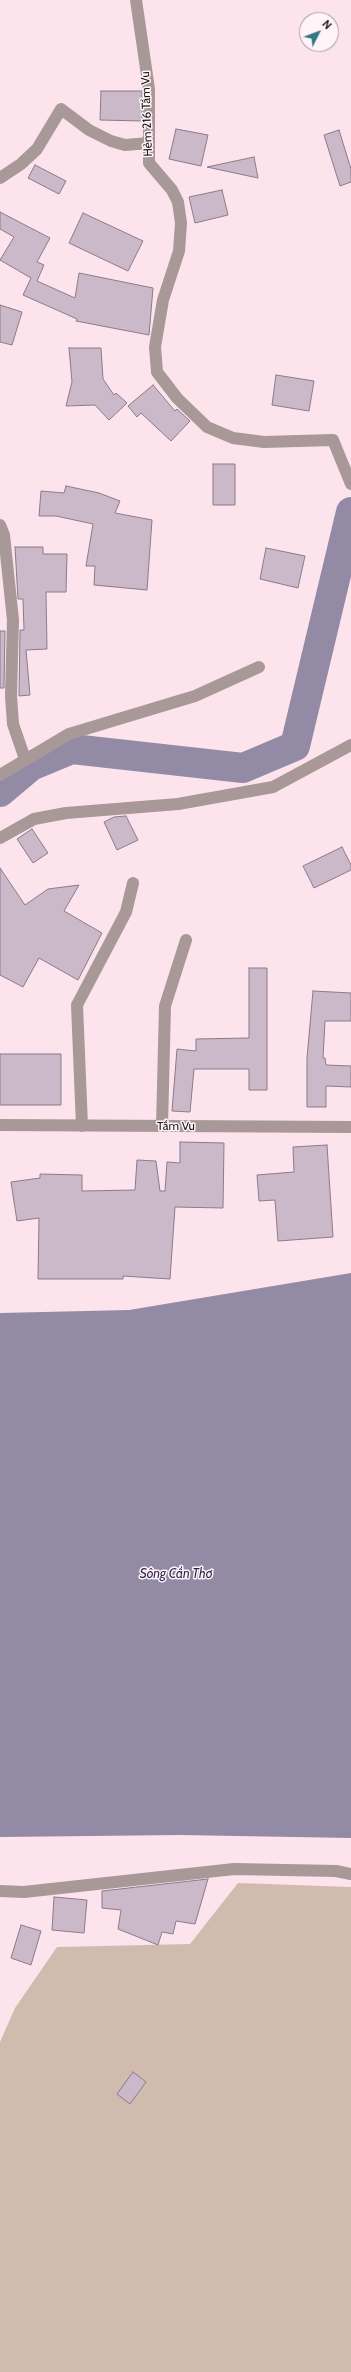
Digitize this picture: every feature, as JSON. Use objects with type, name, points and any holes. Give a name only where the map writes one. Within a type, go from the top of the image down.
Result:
[{"type":"street","name":"Hẻm 216 Tầm Vu","points":[[136,0],[149,89],[149,163],[172,190],[178,202],[181,222],[179,251],[162,300],[155,347],[157,372],[177,398],[207,427],[233,438],[264,442],[333,440],[351,484]]},
{"type":"street","points":[[0,178],[21,164],[37,150],[61,109],[89,130],[111,141],[125,145],[149,143]]},
{"type":"street","points":[[0,525],[4,535],[13,620],[11,696],[13,724],[26,759]]},
{"type":"street","points":[[0,775],[69,734],[195,696],[259,667]]},
{"type":"street","points":[[0,838],[34,819],[66,812],[178,804],[272,786],[351,745]]},
{"type":"street","points":[[82,1126],[77,1005],[126,912],[132,883]]},
{"type":"street","points":[[162,1126],[165,1006],[186,940]]},
{"type":"street","name":"Tầm Vu","points":[[0,1125],[351,1127]]},
{"type":"street","points":[[0,1892],[24,1892],[229,1869],[336,1871],[351,1874]]},
{"type":"shaded area","points":[[238,1883],[351,1887],[351,2372],[0,2372],[0,2042],[15,2008],[57,1947],[190,1944]]},
{"type":"water","name":"Sông Cần Thơ","points":[[351,1273],[351,1838],[180,1835],[0,1837],[0,1313],[129,1310]]},
{"type":"building","points":[[101,91],[142,91],[142,121],[100,120]]},
{"type":"building","points":[[176,129],[208,135],[201,166],[169,159]]},
{"type":"building","points":[[339,130],[351,169],[351,182],[340,186],[324,135]]},
{"type":"building","points":[[254,157],[258,178],[207,167]]},
{"type":"building","points":[[35,165],[66,181],[59,194],[28,178]]},
{"type":"building","points":[[222,190],[228,215],[195,223],[189,197]]},
{"type":"building","points":[[0,212],[50,238],[37,262],[44,265],[37,281],[75,298],[79,273],[153,288],[149,335],[76,321],[77,319],[23,295],[31,278],[0,260],[14,237],[0,229]]},
{"type":"building","points":[[83,213],[143,241],[128,271],[69,243]]},
{"type":"building","points":[[0,305],[22,312],[12,345],[0,342]]},
{"type":"building","points":[[69,348],[101,348],[103,379],[114,395],[116,393],[127,403],[109,420],[95,405],[66,406],[72,382]]},
{"type":"building","points":[[276,375],[314,381],[309,411],[272,405]]},
{"type":"building","points":[[153,385],[175,411],[177,409],[190,421],[171,441],[141,413],[137,417],[128,406]]},
{"type":"building","points":[[213,464],[235,464],[235,505],[213,505]]},
{"type":"building","points":[[66,486],[99,493],[120,501],[115,513],[152,520],[147,590],[94,585],[95,566],[86,566],[93,524],[56,516],[39,516],[41,491],[64,493]]},
{"type":"building","points":[[15,547],[43,547],[43,554],[67,554],[66,592],[46,592],[47,649],[26,650],[30,695],[19,696],[20,630],[24,630],[23,599],[18,599]]},
{"type":"building","points":[[266,548],[305,556],[298,588],[260,579]]},
{"type":"building","points":[[0,631],[5,631],[4,688],[0,688]]},
{"type":"building","points":[[126,816],[138,840],[117,850],[104,822],[114,817]]},
{"type":"building","points":[[32,829],[48,853],[33,863],[17,839]]},
{"type":"building","points":[[342,847],[351,865],[351,870],[314,888],[303,866]]},
{"type":"building","points":[[0,868],[25,905],[48,889],[79,885],[64,911],[102,933],[78,980],[39,958],[23,987],[0,975]]},
{"type":"building","points":[[249,968],[267,968],[267,1090],[249,1090],[249,1069],[194,1069],[190,1112],[172,1111],[177,1049],[196,1051],[196,1039],[249,1038]]},
{"type":"building","points":[[313,991],[351,993],[351,1021],[325,1021],[323,1058],[325,1058],[326,1065],[351,1066],[351,1087],[326,1086],[326,1107],[307,1107],[307,1058]]},
{"type":"building","points":[[0,1054],[61,1054],[61,1105],[0,1105]]},
{"type":"building","points":[[180,1142],[224,1143],[223,1208],[175,1207],[170,1279],[123,1276],[123,1279],[38,1279],[39,1218],[17,1221],[11,1182],[40,1178],[40,1174],[82,1175],[82,1191],[135,1190],[137,1160],[156,1161],[160,1191],[165,1191],[167,1162],[180,1163]]},
{"type":"building","points":[[327,1145],[333,1237],[278,1241],[275,1200],[259,1201],[257,1175],[294,1172],[293,1147]]},
{"type":"building","points":[[208,1879],[195,1924],[176,1921],[173,1934],[162,1932],[158,1945],[118,1929],[121,1910],[102,1908],[102,1891]]},
{"type":"building","points":[[54,1897],[87,1900],[84,1933],[52,1930]]},
{"type":"building","points":[[21,1925],[41,1931],[31,1965],[11,1958]]},
{"type":"building","points":[[133,2072],[146,2082],[130,2104],[117,2094]]},
{"type":"waterway","points":[[0,792],[31,766],[72,749],[243,768],[295,746],[351,512]]}]
